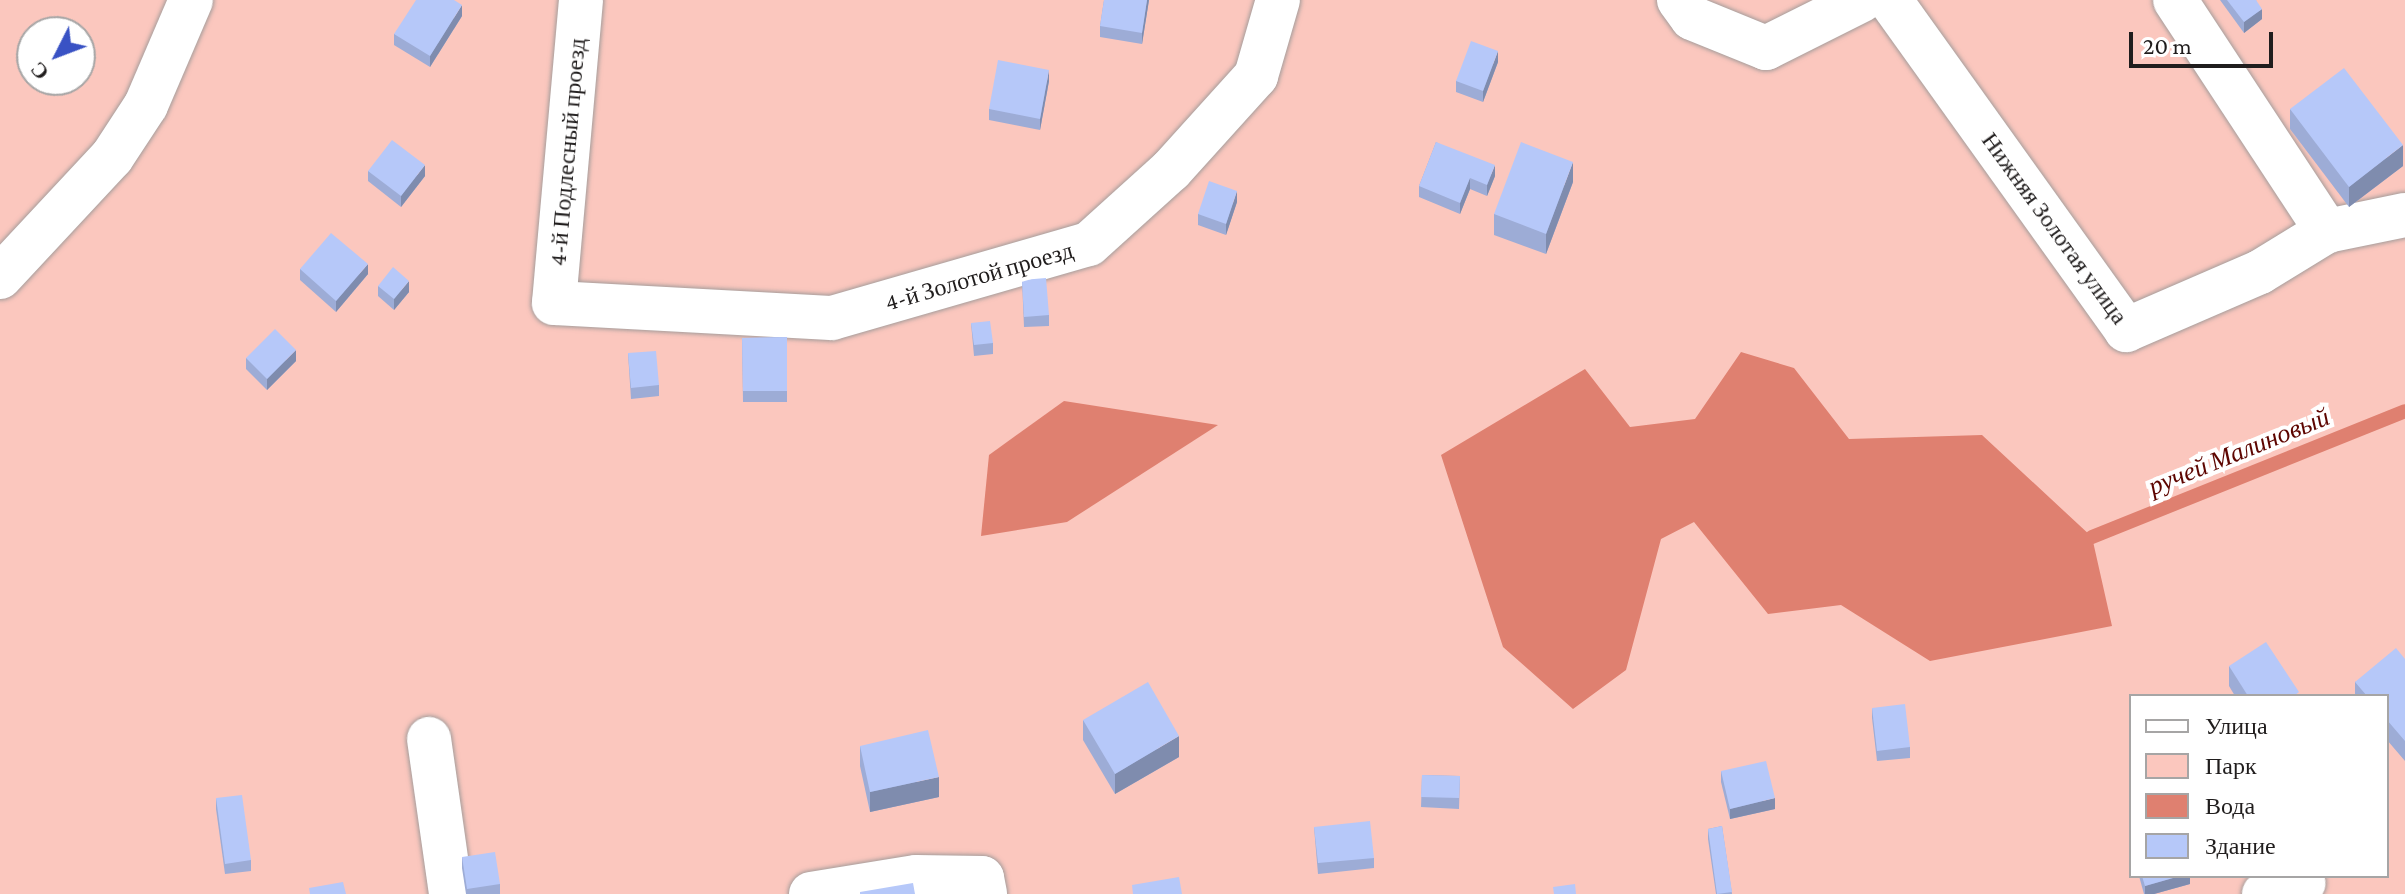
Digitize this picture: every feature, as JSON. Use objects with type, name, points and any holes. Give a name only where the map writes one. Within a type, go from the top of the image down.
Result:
[{"type":"lane","points":[[0,277],[112,157],[146,105],[191,0]]},
{"type":"lane","name":"4-й Подлесный проезд","points":[[554,303],[581,0]]},
{"type":"lane","name":"4-й Золотой проезд","points":[[554,303],[832,318],[1089,244],[1171,170],[1256,76],[1278,0]]},
{"type":"lane","points":[[1679,0],[1692,18],[1766,48],[1862,0]]},
{"type":"lane","name":"Нижняя Золотая улица","points":[[1890,0],[2126,330],[2260,272],[2327,231],[2405,215]]},
{"type":"lane","points":[[2175,0],[2327,231]]},
{"type":"lane","points":[[429,739],[451,894]]},
{"type":"lane","points":[[811,894],[916,877],[982,878],[985,894]]},
{"type":"green space","points":[[0,0],[2405,0],[2405,894],[0,894]]},
{"type":"water","points":[[1741,352],[1794,368],[1849,439],[1982,435],[2092,537],[2112,626],[1930,661],[1841,605],[1768,614],[1694,522],[1661,539],[1626,670],[1573,709],[1503,647],[1441,455],[1585,369],[1630,427],[1695,419]]},
{"type":"water","points":[[1064,401],[1218,425],[1067,522],[981,536],[989,455]]},
{"type":"building","points":[[416,0],[454,0],[462,5],[430,56],[394,34]]},
{"type":"building","points":[[1104,0],[1147,0],[1142,33],[1100,26]]},
{"type":"building","points":[[2227,0],[2256,0],[2262,9],[2244,22]]},
{"type":"building","points":[[1471,41],[1498,51],[1483,91],[1456,81]]},
{"type":"building","points":[[998,60],[1049,70],[1040,119],[989,109]]},
{"type":"building","points":[[2344,68],[2403,145],[2349,187],[2290,109]]},
{"type":"building","points":[[392,140],[425,165],[401,196],[368,171]]},
{"type":"building","points":[[1436,142],[1495,165],[1487,185],[1470,178],[1460,203],[1419,186]]},
{"type":"building","points":[[1521,142],[1573,162],[1546,234],[1494,214]]},
{"type":"building","points":[[1209,181],[1237,191],[1226,224],[1198,214]]},
{"type":"building","points":[[331,233],[368,264],[336,301],[300,269]]},
{"type":"building","points":[[393,267],[409,281],[394,299],[378,286]]},
{"type":"building","points":[[1046,278],[1049,315],[1024,317],[1022,280]]},
{"type":"building","points":[[990,321],[993,343],[974,345],[971,323]]},
{"type":"building","points":[[275,329],[296,350],[267,379],[246,358]]},
{"type":"building","points":[[787,337],[787,391],[743,391],[742,338]]},
{"type":"building","points":[[656,351],[659,385],[631,388],[628,353]]},
{"type":"building","points":[[2266,642],[2299,692],[2247,694],[2229,666]]},
{"type":"building","points":[[2396,648],[2405,659],[2405,741],[2389,722],[2389,694],[2365,694],[2355,682]]},
{"type":"building","points":[[1148,682],[1179,736],[1115,774],[1083,720]]},
{"type":"building","points":[[1905,704],[1910,747],[1877,751],[1872,708]]},
{"type":"building","points":[[928,730],[939,777],[870,792],[860,746]]},
{"type":"building","points":[[1766,761],[1775,798],[1730,809],[1721,771]]},
{"type":"building","points":[[1422,775],[1460,776],[1459,798],[1421,797]]},
{"type":"building","points":[[242,795],[251,860],[225,864],[216,798]]},
{"type":"building","points":[[1370,821],[1374,858],[1318,863],[1314,827]]},
{"type":"building","points":[[1722,826],[1732,892],[1717,894],[1708,829]]},
{"type":"building","points":[[495,852],[500,884],[467,889],[462,857]]},
{"type":"building","points":[[1179,877],[1182,894],[1133,894],[1132,885]]},
{"type":"building","points":[[2143,878],[2173,878],[2145,886]]},
{"type":"building","points":[[343,882],[346,894],[310,894],[309,888]]},
{"type":"building","points":[[913,883],[915,894],[860,894],[860,892]]},
{"type":"building","points":[[1575,884],[1576,894],[1554,894],[1553,887]]},
{"type":"waterway","name":"ручей Малиновый","points":[[2092,537],[2405,411]]}]
